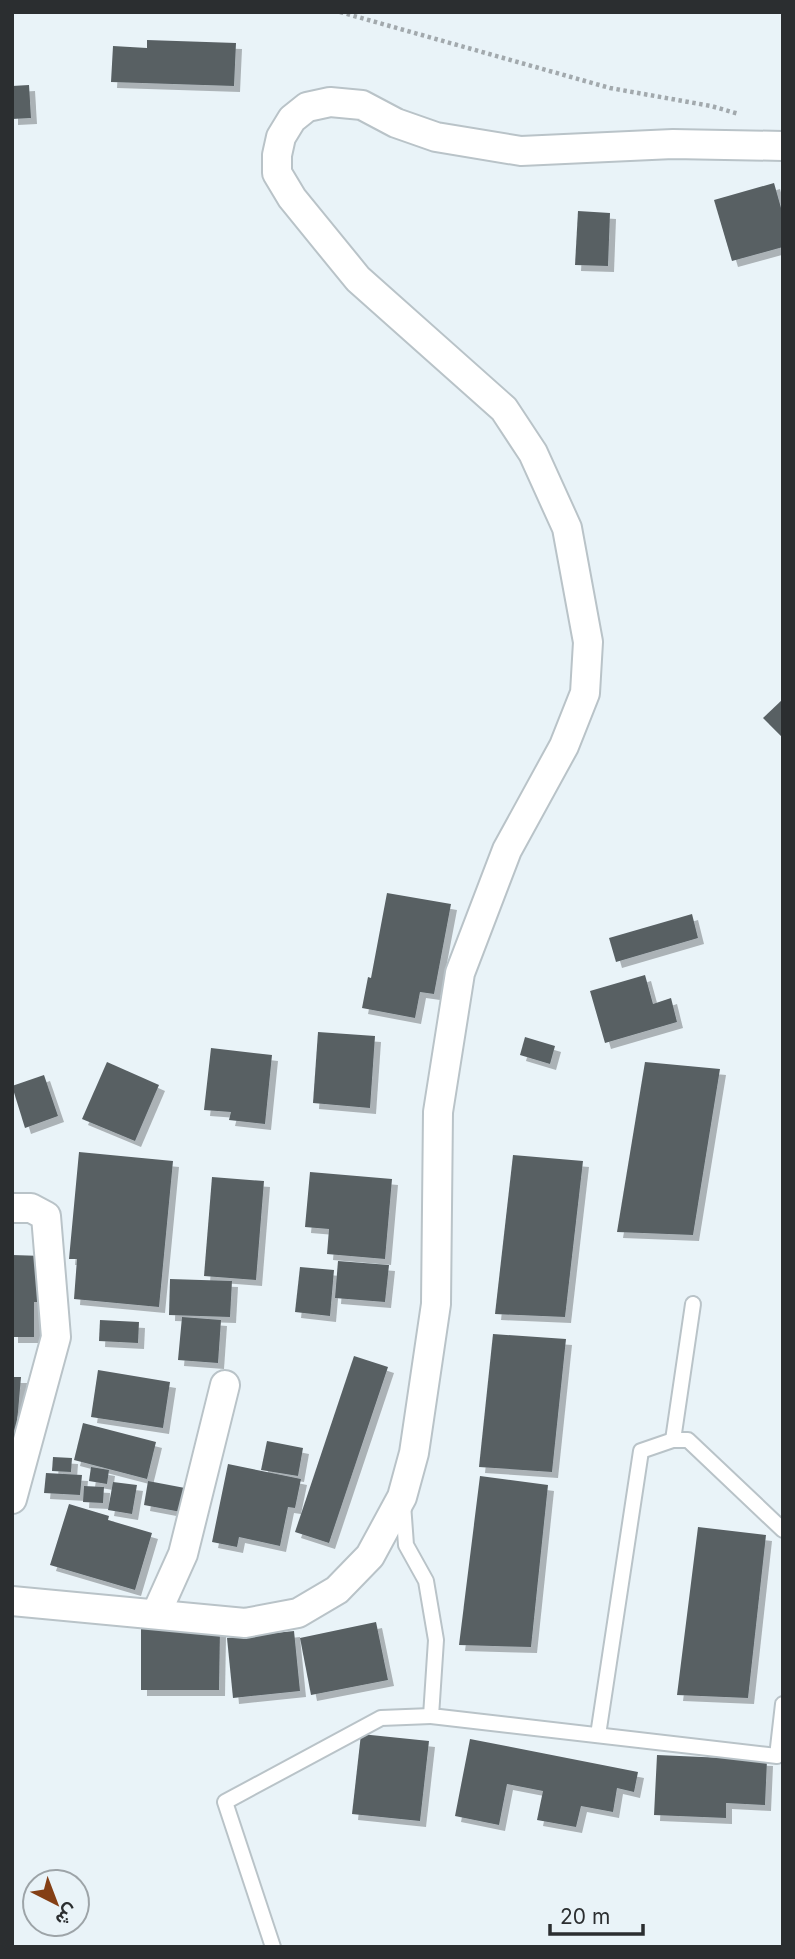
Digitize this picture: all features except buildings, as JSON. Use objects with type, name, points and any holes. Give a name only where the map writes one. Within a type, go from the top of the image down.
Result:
[{"type":"street","points":[[12,1601],[245,1623],[298,1614],[337,1590],[370,1556],[402,1497],[414,1453],[436,1304],[438,1112],[460,973],[507,850],[564,746],[585,693],[588,642],[566,528],[533,453],[504,410],[358,279],[292,198],[277,173],[281,137],[292,119],[307,107],[330,102],[362,105],[396,123],[436,137],[521,151],[673,144],[783,146]]},
{"type":"street","points":[[12,1208],[31,1208],[46,1216],[56,1338],[12,1499]]},
{"type":"street","points":[[156,1614],[183,1553],[225,1385]]},
{"type":"lane","points":[[673,1440],[692,1304]]},
{"type":"lane","points":[[597,1735],[641,1451],[673,1440],[688,1440],[783,1530]]},
{"type":"lane","points":[[402,1497],[406,1545],[426,1581],[436,1640],[431,1716]]},
{"type":"lane","points":[[273,1947],[225,1802],[382,1718],[431,1716],[777,1755],[783,1704]]},
{"type":"path","points":[[340,12],[610,88],[711,106],[743,116]]}]
